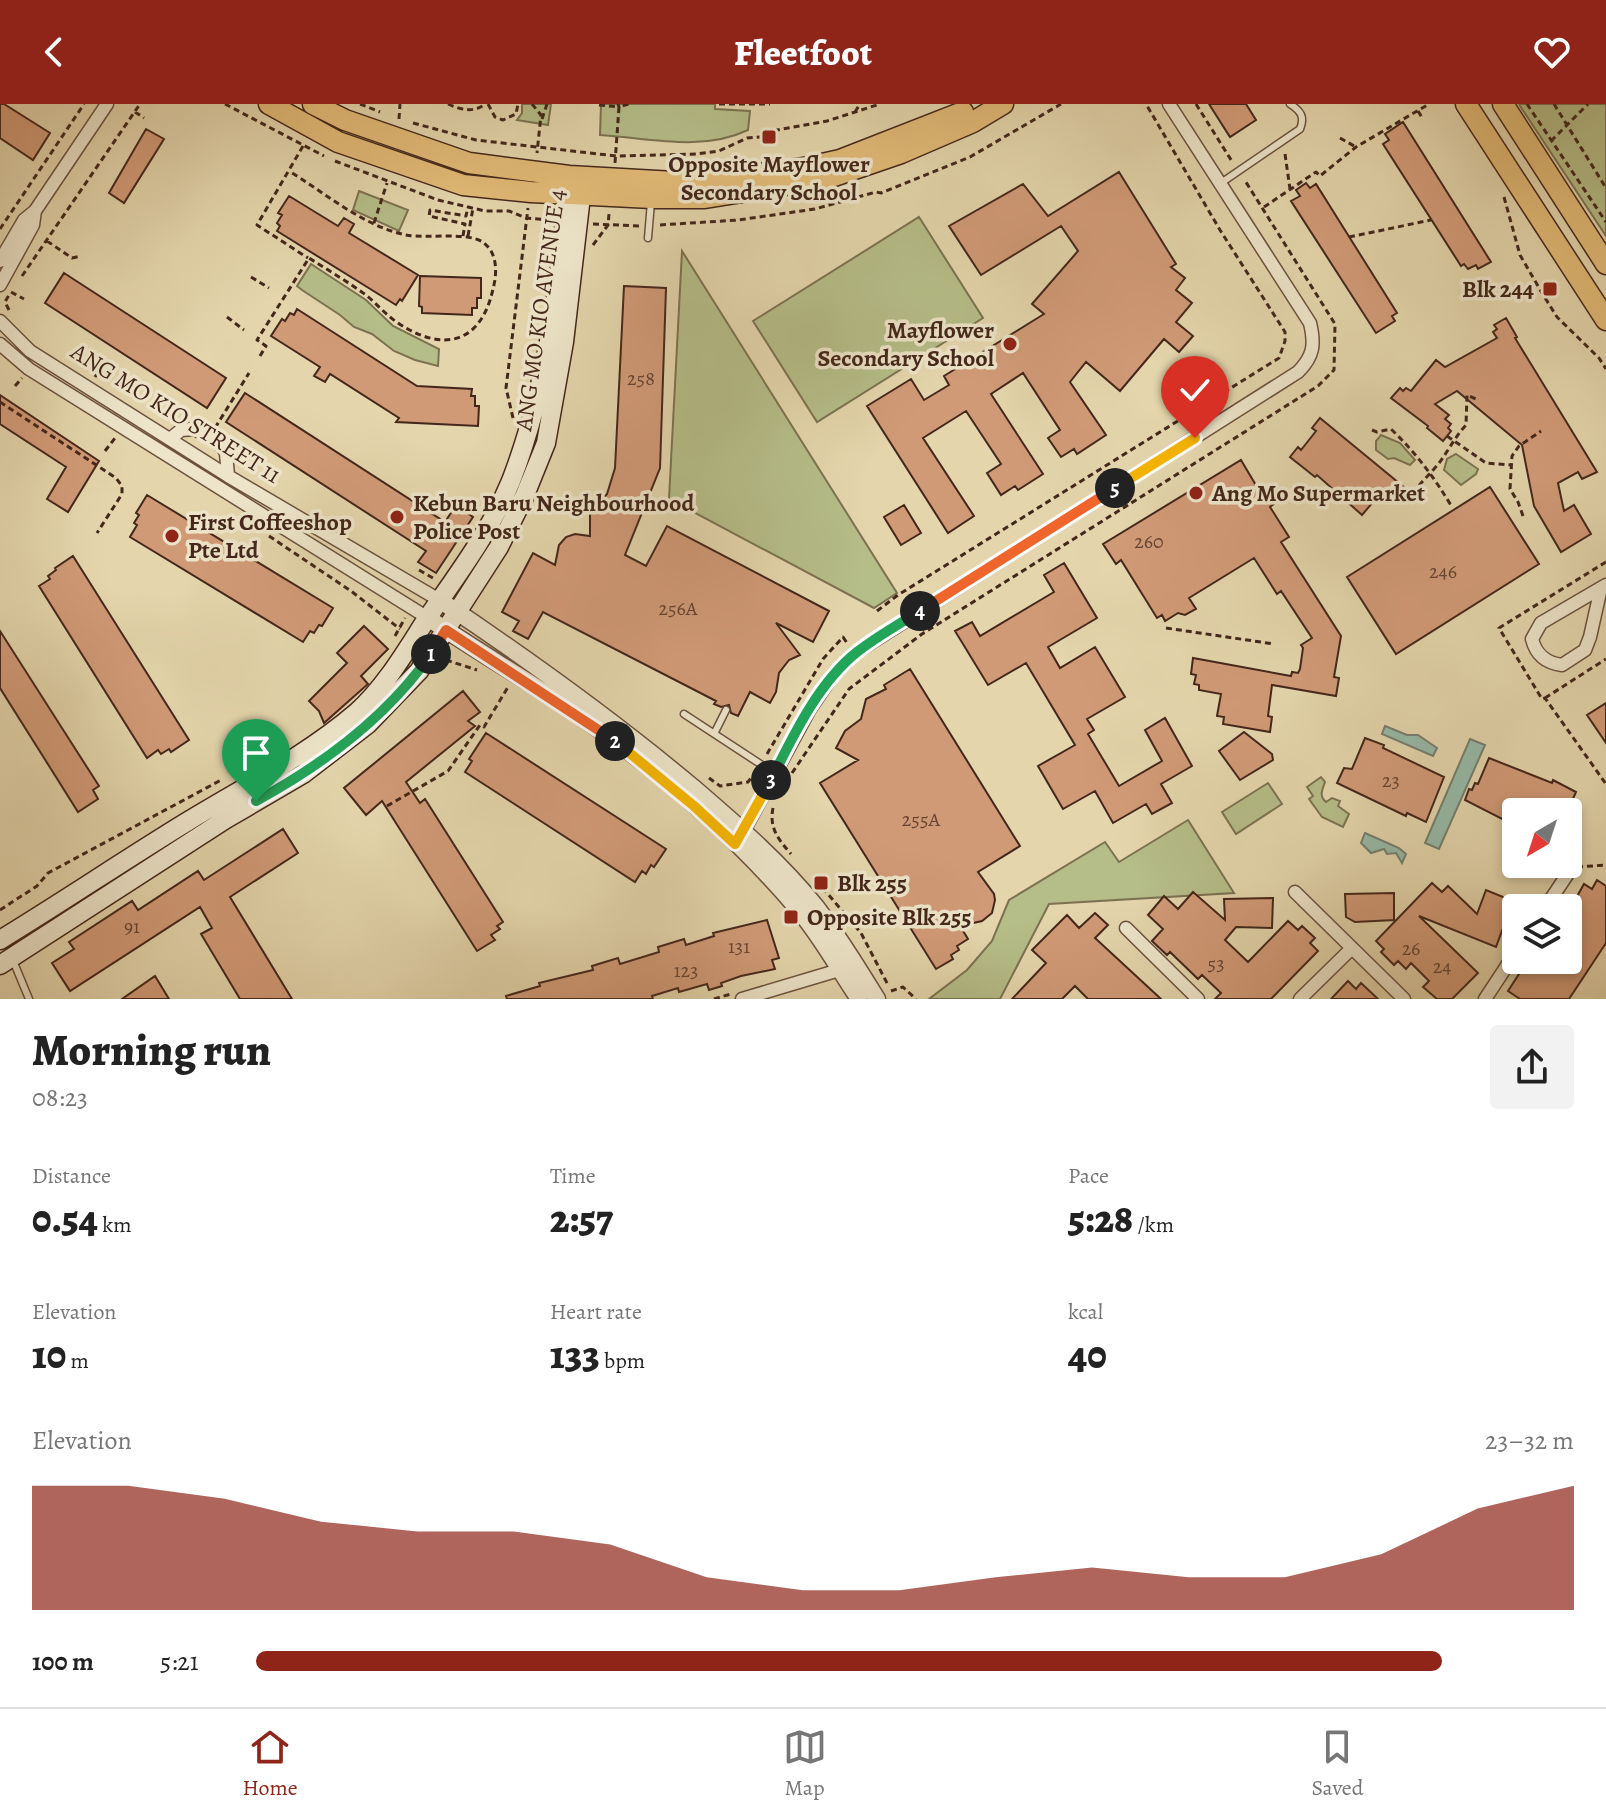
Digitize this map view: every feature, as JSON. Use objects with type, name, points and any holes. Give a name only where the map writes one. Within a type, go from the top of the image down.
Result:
[{"type":"main road","points":[[269,104],[338,142],[463,185],[692,183],[804,168],[872,149],[976,104]]},
{"type":"main road","points":[[313,104],[345,120],[469,163],[652,198],[705,198],[828,178],[901,153],[973,122],[1003,104]]},
{"type":"main road","points":[[1466,104],[1606,320]]},
{"type":"main road","points":[[1503,104],[1606,264]]},
{"type":"main road","name":"ANG MO KIO AVENUE 4","points":[[0,940],[134,854],[280,767],[340,725],[374,695],[471,558],[510,483],[530,424],[549,346],[575,185]]},
{"type":"main road","name":"ANG MO KIO AVENUE 4","points":[[6,962],[226,819],[303,774],[346,743],[390,703],[419,671],[499,547],[546,443],[564,342],[575,185]]},
{"type":"street","points":[[0,261],[24,220],[35,211],[107,104]]},
{"type":"street","points":[[740,838],[810,709],[833,675],[855,653],[1298,372],[1307,363],[1314,346],[1310,323],[1169,104]]},
{"type":"street","points":[[5,289],[33,225],[35,211]]},
{"type":"street","name":"ANG MO KIO STREET 11","points":[[6,319],[13,337],[30,351],[228,476],[441,601],[537,666],[634,738],[740,838],[798,908],[859,999]]},
{"type":"street","name":"ANG MO KIO STREET 11","points":[[0,344],[29,369],[428,618],[620,745],[740,838],[767,852],[816,907],[856,964],[884,995]]},
{"type":"street","points":[[170,439],[188,428],[222,446],[226,453],[228,476]]},
{"type":"street","points":[[1604,587],[1585,650],[1562,665],[1550,664],[1535,649],[1532,639],[1541,623],[1604,587]]},
{"type":"street","points":[[1295,892],[1404,999]]},
{"type":"street","points":[[1126,928],[1198,999]]},
{"type":"street","points":[[1300,999],[1352,948]]},
{"type":"street","points":[[743,999],[856,964]]},
{"type":"street","points":[[1485,999],[1502,973]]},
{"type":"lane","points":[[1221,183],[1300,129],[1304,121],[1302,115],[1290,104]]},
{"type":"lane","points":[[648,238],[652,198]]},
{"type":"lane","points":[[715,732],[726,710]]},
{"type":"lane","points":[[684,714],[774,773]]},
{"type":"lane","points":[[6,962],[29,999]]},
{"type":"path","points":[[0,229],[84,104]]},
{"type":"path","points":[[20,279],[140,104]]},
{"type":"path","points":[[360,104],[399,119],[400,104]]},
{"type":"path","points":[[448,104],[467,110],[476,110],[487,104],[495,117],[503,120],[516,114],[518,104]]},
{"type":"path","points":[[532,104],[541,115],[538,147]]},
{"type":"path","points":[[540,123],[547,104]]},
{"type":"path","points":[[599,105],[629,104]]},
{"type":"path","points":[[722,104],[770,104]]},
{"type":"path","points":[[855,112],[860,104]]},
{"type":"path","points":[[412,123],[476,140],[616,156],[684,155],[719,151],[747,138],[772,136],[777,130],[827,121],[880,104]]},
{"type":"path","points":[[877,611],[1279,358],[1282,353],[1285,332],[1220,230],[1146,104]]},
{"type":"path","points":[[1196,104],[1229,156]]},
{"type":"path","points":[[1264,207],[1316,172],[1320,176],[1356,147],[1429,104]]},
{"type":"path","points":[[1527,104],[1606,222]]},
{"type":"path","points":[[1554,104],[1606,188]]},
{"type":"path","points":[[1551,141],[1588,104]]},
{"type":"path","points":[[616,156],[618,105]]},
{"type":"path","points":[[1418,111],[1423,119]]},
{"type":"path","points":[[135,112],[144,118]]},
{"type":"path","points":[[1340,138],[1356,147]]},
{"type":"path","points":[[289,171],[374,223],[407,235],[483,241],[490,249],[496,270],[482,319],[470,333],[452,341],[424,337],[257,225],[303,146]]},
{"type":"path","points":[[1285,154],[1290,189]]},
{"type":"path","points":[[374,223],[387,183]]},
{"type":"path","points":[[1499,187],[1520,255],[1542,293],[1557,317],[1599,358],[1606,369]]},
{"type":"path","points":[[471,207],[465,238],[465,224],[429,216],[430,210],[466,216],[471,207]]},
{"type":"path","points":[[514,425],[506,388],[526,218]]},
{"type":"path","points":[[1349,237],[1431,220]]},
{"type":"path","points":[[46,241],[72,258],[81,256]]},
{"type":"path","points":[[260,356],[266,346],[257,340],[309,258]]},
{"type":"path","points":[[251,277],[269,288]]},
{"type":"path","points":[[6,319],[5,289],[24,299]]},
{"type":"path","points":[[227,317],[244,330]]},
{"type":"path","points":[[209,438],[249,373]]},
{"type":"path","points":[[96,376],[105,381]]},
{"type":"path","points":[[1401,496],[1411,501],[1421,479],[1431,472],[1466,425],[1467,395],[1476,399]]},
{"type":"path","points":[[0,402],[116,478],[122,486],[122,494],[97,533]]},
{"type":"path","points":[[1372,430],[1391,429],[1431,472],[1452,507]]},
{"type":"path","points":[[1523,516],[1510,489],[1512,456],[1519,446],[1541,431]]},
{"type":"path","points":[[1447,436],[1486,463],[1511,465]]},
{"type":"path","points":[[1606,562],[1499,628],[1542,699],[1545,698],[1606,784]]},
{"type":"path","points":[[411,566],[434,579]]},
{"type":"path","points":[[393,639],[398,628]]},
{"type":"path","points":[[1166,628],[1274,644]]},
{"type":"path","points":[[709,778],[720,786],[748,782],[823,659],[843,637]]},
{"type":"path","points":[[1545,698],[1606,659]]},
{"type":"path","points":[[446,660],[487,674]]},
{"type":"path","points":[[792,773],[849,689],[869,672]]},
{"type":"path","points":[[387,806],[448,771],[480,725],[484,727],[508,687],[498,681]]},
{"type":"path","points":[[0,910],[37,886],[48,873],[226,778]]},
{"type":"path","points":[[774,805],[771,819],[774,830],[793,855]]},
{"type":"path","points":[[1587,866],[1606,865]]},
{"type":"path","points":[[809,873],[861,933],[884,995],[895,999]]},
{"type":"path","points":[[884,995],[903,987],[916,999]]},
{"type":"green space","points":[[522,104],[551,104],[548,125],[517,120],[522,113]]},
{"type":"green space","points":[[601,104],[715,104],[715,109],[750,111],[748,130],[730,137],[694,142],[600,135]]},
{"type":"green space","points":[[1519,104],[1606,104],[1606,236],[1522,109]]},
{"type":"green space","points":[[359,191],[408,210],[399,231],[353,210]]},
{"type":"green space","points":[[919,217],[983,318],[817,422],[753,321]]},
{"type":"green space","points":[[682,251],[897,593],[874,608],[669,499]]},
{"type":"green space","points":[[311,264],[366,300],[393,326],[439,349],[438,366],[394,351],[297,286]]},
{"type":"green space","points":[[1381,435],[1400,443],[1415,460],[1410,465],[1394,458],[1388,459],[1376,450],[1376,441]]},
{"type":"green space","points":[[1456,454],[1478,469],[1461,485],[1444,470],[1447,459]]},
{"type":"green space","points":[[1321,777],[1325,782],[1324,800],[1326,802],[1332,798],[1340,801],[1338,806],[1349,814],[1343,827],[1322,817],[1309,799],[1313,796],[1307,787]]},
{"type":"green space","points":[[1268,783],[1282,804],[1236,834],[1222,812]]},
{"type":"green space","points":[[1188,820],[1234,893],[1049,904],[1000,999],[929,999],[967,970],[992,941],[1009,900],[1105,842],[1119,862]]},
{"type":"shaded area","points":[[1385,726],[1407,735],[1418,735],[1437,748],[1433,756],[1382,734]]},
{"type":"shaded area","points":[[1470,739],[1485,745],[1439,849],[1425,843]]},
{"type":"shaded area","points":[[1365,833],[1399,848],[1406,854],[1402,863],[1396,853],[1387,854],[1384,849],[1371,853],[1361,843]]},
{"type":"building","points":[[0,104],[50,133],[33,160],[0,138]]},
{"type":"building","points":[[1209,104],[1246,104],[1256,120],[1230,137]]},
{"type":"building","points":[[1403,122],[1491,262],[1478,269],[1476,265],[1468,269],[1464,264],[1461,266],[1383,144],[1389,140],[1385,134]]},
{"type":"building","points":[[146,129],[164,139],[124,203],[109,193]]},
{"type":"building","points":[[1119,172],[1176,264],[1171,267],[1185,278],[1176,290],[1192,303],[1176,322],[1193,336],[1179,352],[1164,339],[1120,391],[1086,362],[1070,382],[1106,435],[1077,454],[1074,449],[1061,457],[1048,438],[1060,430],[1023,373],[991,394],[1043,474],[1018,490],[1015,486],[1001,495],[987,473],[1001,464],[966,411],[923,438],[974,516],[948,533],[867,406],[911,379],[924,400],[949,385],[944,376],[1044,314],[1032,304],[1078,251],[1061,226],[981,275],[949,226],[1023,184],[1048,216]]},
{"type":"building","points":[[1306,183],[1310,188],[1316,184],[1397,313],[1392,316],[1395,321],[1376,333],[1291,201],[1300,196],[1296,190]]},
{"type":"building","points":[[289,196],[338,226],[344,218],[354,224],[349,233],[418,275],[402,301],[400,299],[396,305],[277,231],[282,215],[278,213]]},
{"type":"building","points":[[64,273],[226,378],[207,408],[45,303]]},
{"type":"building","points":[[420,276],[481,278],[481,298],[477,298],[477,308],[472,308],[472,315],[422,313],[419,306]]},
{"type":"building","points":[[624,286],[666,288],[660,468],[625,555],[646,566],[667,526],[829,611],[813,642],[776,623],[800,655],[789,660],[779,673],[776,692],[770,703],[750,692],[738,716],[731,713],[729,705],[721,707],[714,704],[716,701],[543,612],[528,639],[513,631],[519,621],[502,612],[533,553],[555,565],[559,545],[566,537],[575,534],[590,536],[590,514],[607,494],[615,468]]},
{"type":"building","points":[[297,309],[417,386],[472,389],[475,406],[479,406],[478,426],[396,422],[399,418],[330,374],[325,382],[314,376],[320,367],[271,336],[282,319],[285,321],[290,313],[294,315]]},
{"type":"building","points":[[1506,318],[1515,338],[1597,472],[1582,479],[1578,472],[1558,483],[1564,511],[1574,505],[1591,534],[1561,552],[1534,506],[1522,445],[1457,391],[1435,404],[1449,415],[1445,419],[1451,424],[1448,428],[1451,431],[1443,441],[1391,398],[1400,388],[1411,391],[1436,360],[1445,367],[1497,338],[1493,332],[1497,329],[1494,325]]},
{"type":"building","points":[[245,393],[445,522],[456,505],[473,517],[436,573],[418,562],[426,551],[226,422]]},
{"type":"building","points":[[0,395],[99,461],[68,512],[47,499],[66,467],[0,424]]},
{"type":"building","points":[[1320,418],[1405,488],[1395,501],[1389,496],[1385,501],[1379,495],[1362,515],[1317,475],[1315,477],[1290,457],[1298,447],[1301,450],[1316,431],[1312,428]]},
{"type":"building","points":[[1241,460],[1260,492],[1266,488],[1275,503],[1270,507],[1289,537],[1281,542],[1341,636],[1334,677],[1339,678],[1336,696],[1272,685],[1268,716],[1272,717],[1270,732],[1223,724],[1224,717],[1217,716],[1221,694],[1199,690],[1199,685],[1194,684],[1196,675],[1191,674],[1193,658],[1291,676],[1292,672],[1298,673],[1301,645],[1312,638],[1281,591],[1277,594],[1254,558],[1189,598],[1196,609],[1185,615],[1178,613],[1165,621],[1162,615],[1157,618],[1121,560],[1116,564],[1103,544]]},
{"type":"building","points":[[1490,487],[1539,564],[1396,654],[1347,577]]},
{"type":"building","points":[[147,495],[333,608],[322,626],[319,625],[314,633],[310,631],[303,642],[130,537],[137,525],[134,523],[139,515],[136,513]]},
{"type":"building","points":[[904,505],[921,533],[901,545],[884,517]]},
{"type":"building","points":[[73,556],[189,740],[171,752],[169,749],[161,754],[158,750],[147,758],[39,586],[50,579],[48,576],[55,568]]},
{"type":"building","points":[[1064,563],[1097,618],[1048,647],[1060,668],[1095,647],[1125,697],[1087,719],[1094,730],[1088,734],[1119,786],[1162,761],[1145,730],[1165,718],[1192,766],[1161,784],[1172,803],[1152,814],[1146,804],[1113,823],[1095,791],[1063,809],[1038,766],[1075,745],[1026,663],[988,685],[955,631],[972,622],[980,636],[1054,592],[1044,575]]},
{"type":"building","points":[[364,626],[388,649],[361,676],[368,684],[324,723],[319,711],[309,701],[347,663],[337,653]]},
{"type":"building","points":[[0,631],[99,786],[93,790],[98,799],[78,812],[0,688]]},
{"type":"building","points":[[910,669],[1020,846],[978,872],[994,894],[992,913],[982,921],[960,926],[968,939],[957,946],[959,950],[951,955],[953,959],[936,969],[820,783],[858,760],[836,748],[845,731],[861,719],[866,699],[886,689],[884,685]]},
{"type":"building","points":[[463,691],[480,712],[468,721],[475,726],[406,782],[420,803],[425,799],[503,922],[497,926],[500,929],[491,935],[495,940],[477,951],[382,801],[366,815],[344,788]]},
{"type":"building","points":[[1606,703],[1606,743],[1587,715]]},
{"type":"building","points":[[1244,732],[1272,754],[1273,760],[1240,780],[1219,751]]},
{"type":"building","points":[[486,733],[666,849],[654,867],[651,865],[646,874],[642,871],[635,882],[465,772],[472,761],[469,759]]},
{"type":"building","points":[[1365,738],[1444,777],[1426,822],[1407,813],[1406,816],[1337,783],[1344,768],[1352,769]]},
{"type":"building","points":[[1489,758],[1552,783],[1553,780],[1576,792],[1573,798],[1502,798],[1502,819],[1465,800],[1469,789],[1478,784]]},
{"type":"building","points":[[283,829],[298,853],[230,897],[292,999],[240,999],[201,934],[212,928],[200,907],[70,991],[52,963],[74,949],[69,942],[132,901],[138,910],[198,871],[204,880]]},
{"type":"building","points":[[1597,880],[1606,886],[1606,943],[1569,999],[1520,999],[1508,991],[1519,974],[1582,974],[1582,894],[1578,894],[1584,884],[1592,889]]},
{"type":"building","points":[[1432,883],[1442,892],[1448,886],[1477,914],[1486,890],[1502,897],[1502,931],[1496,947],[1419,916],[1478,973],[1452,999],[1437,999],[1423,987],[1429,981],[1411,963],[1406,969],[1398,961],[1394,965],[1381,952],[1384,949],[1376,941]]},
{"type":"building","points":[[1193,892],[1225,920],[1224,899],[1273,898],[1272,928],[1236,927],[1225,940],[1248,962],[1288,921],[1298,930],[1302,926],[1315,938],[1310,943],[1318,951],[1271,999],[1215,999],[1221,993],[1202,975],[1198,979],[1170,952],[1167,955],[1152,941],[1163,929],[1148,915],[1164,896],[1178,909]]},
{"type":"building","points":[[1394,893],[1394,920],[1355,922],[1346,917],[1345,894]]},
{"type":"building","points":[[1095,913],[1108,925],[1095,938],[1161,999],[1088,999],[1075,986],[1062,999],[1012,999],[1046,963],[1032,950],[1067,915],[1079,928]]},
{"type":"building","points":[[767,920],[779,958],[772,960],[775,969],[741,976],[709,990],[707,984],[679,992],[678,988],[652,996],[653,999],[507,999],[506,996],[540,986],[539,983],[593,970],[592,966],[618,958],[620,964],[659,952],[658,947],[684,939],[686,945],[714,936],[713,933]]},
{"type":"building","points":[[155,976],[169,999],[122,999]]},
{"type":"building","points":[[1348,981],[1356,989],[1361,983],[1378,999],[1331,999]]},
{"type":"place","name":"Opposite Mayflower Secondary School","points":[[769,137]]},
{"type":"place","name":"Blk 244","points":[[1550,289]]},
{"type":"place","name":"Mayflower Secondary School","points":[[1010,344]]},
{"type":"place","name":"Ang Mo Supermarket","points":[[1196,493]]},
{"type":"place","name":"Kebun Baru Neighbourhood Police Post","points":[[397,517]]},
{"type":"place","name":"First Coffeeshop Pte Ltd","points":[[172,536]]},
{"type":"place","name":"Blk 255","points":[[821,883]]},
{"type":"place","name":"Opposite Blk 255","points":[[791,917]]},
{"type":"route","points":[[256,801],[303,774],[368,724],[419,671],[446,630],[620,745],[735,844],[810,709],[833,675],[855,653],[1195,438]]}]
